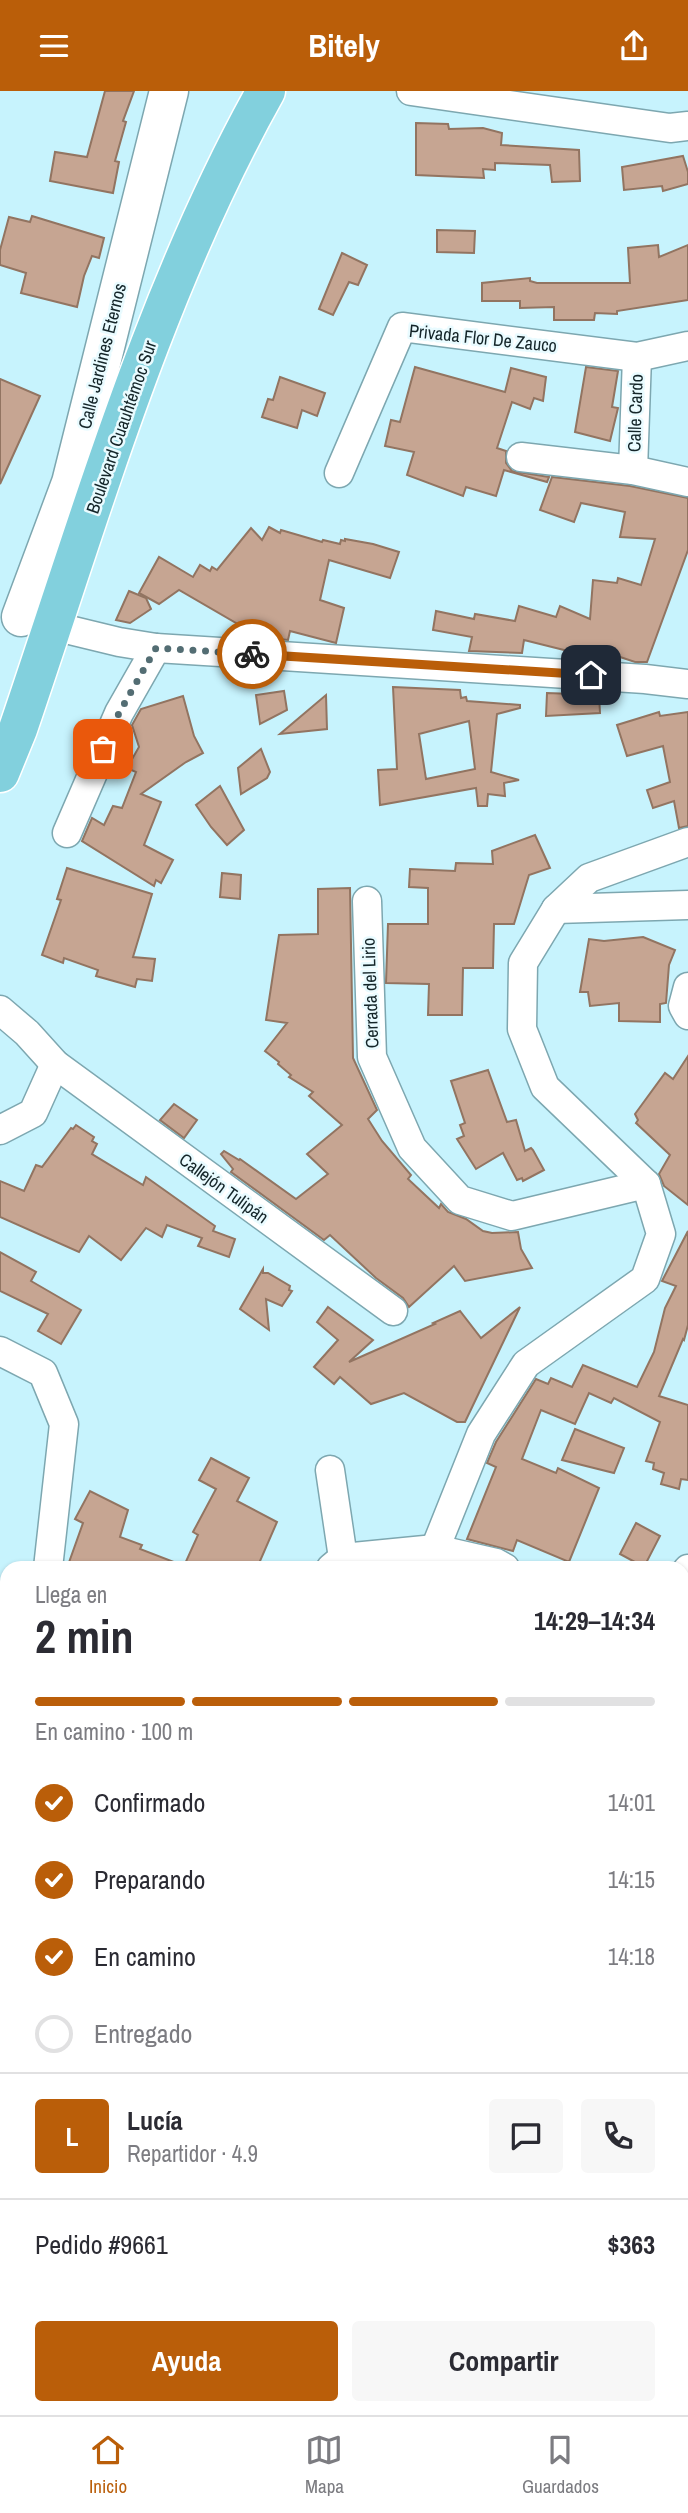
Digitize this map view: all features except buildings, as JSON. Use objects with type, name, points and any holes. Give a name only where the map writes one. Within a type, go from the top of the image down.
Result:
[{"type":"main road","name":"Boulevard Cuauhtémoc Sur","points":[[0,773],[25,618],[210,203],[266,91]]},
{"type":"street","name":"Calle Jardines Eternos","points":[[25,618],[71,483],[169,91]]},
{"type":"street","points":[[411,91],[670,128],[688,126]]},
{"type":"street","name":"Privada Flor De Zauco","points":[[340,473],[402,327],[637,357]]},
{"type":"street","points":[[637,357],[688,346]]},
{"type":"street","name":"Calle Cardo","points":[[633,470],[637,357]]},
{"type":"street","points":[[522,457],[633,470],[688,482]]},
{"type":"street","points":[[25,618],[156,648],[645,678],[688,684]]},
{"type":"street","points":[[67,833],[119,713],[156,648]]},
{"type":"street","points":[[435,1549],[481,1434],[526,1364],[645,1279],[661,1234],[646,1184],[545,1087],[522,1029],[523,963],[556,909],[589,879],[688,842]]},
{"type":"street","name":"Cerrada del Lirio","points":[[367,901],[372,1056],[412,1148],[460,1200],[512,1216],[646,1184]]},
{"type":"street","points":[[556,909],[688,905]]},
{"type":"street","points":[[688,987],[683,1006],[688,1015]]},
{"type":"street","name":"Callejón Tulipán","points":[[0,1010],[27,1033],[55,1065],[393,1311]]},
{"type":"street","points":[[0,1130],[33,1113],[55,1065]]},
{"type":"street","points":[[0,1352],[43,1373],[64,1424],[49,1561]]},
{"type":"street","points":[[330,1470],[337,1561]]},
{"type":"street","points":[[351,1561],[435,1549],[479,1561]]},
{"type":"way so far","points":[[103,749],[119,713],[156,648],[252,654]]},
{"type":"route","points":[[252,654],[591,675]]}]
